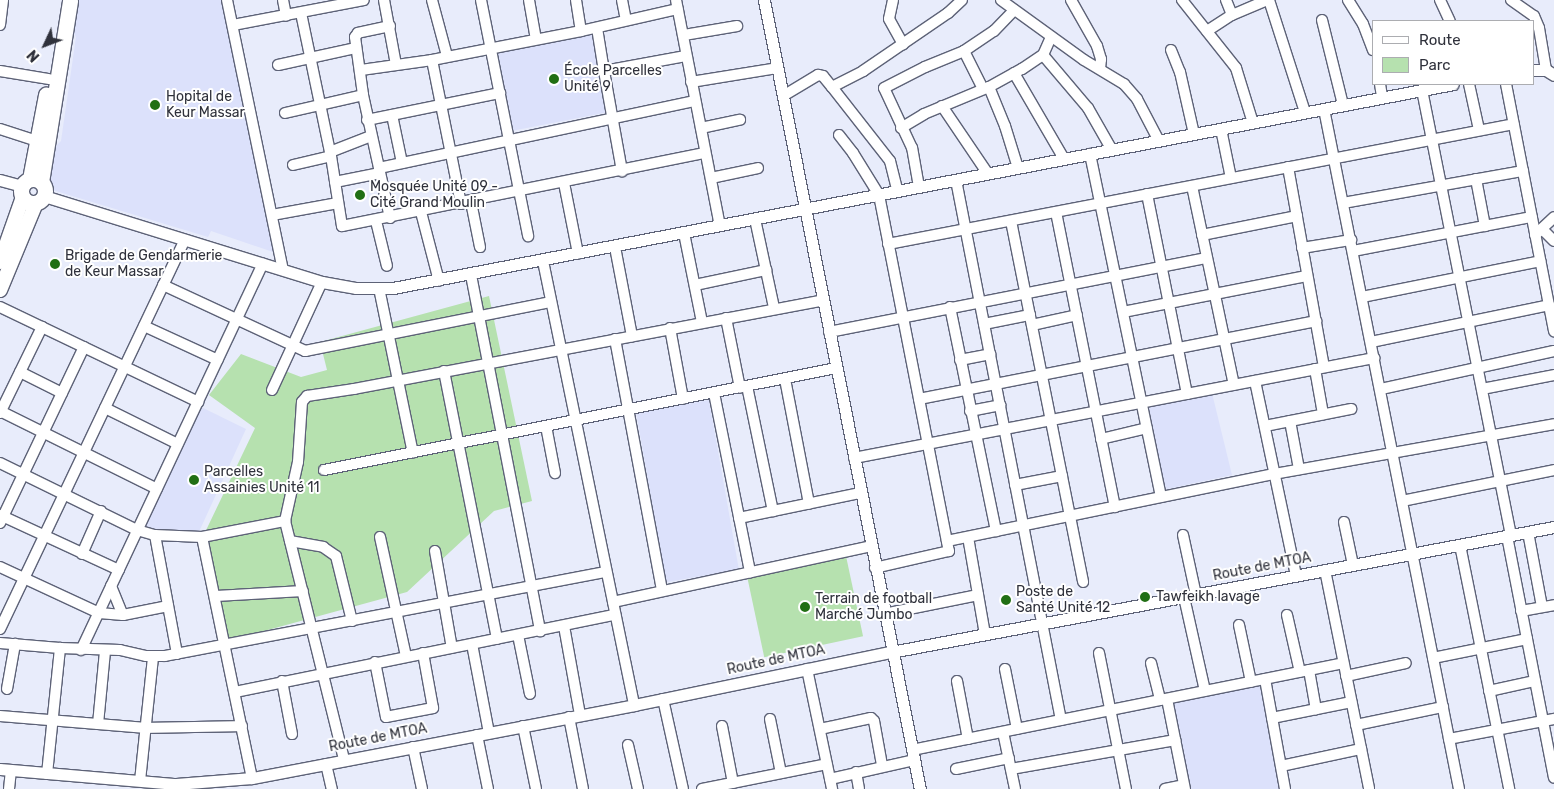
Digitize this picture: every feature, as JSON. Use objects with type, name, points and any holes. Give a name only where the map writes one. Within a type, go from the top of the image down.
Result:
[{"type":"main road","points":[[0,262],[33,191],[37,141],[61,0]]},
{"type":"main road","points":[[0,290],[33,191],[70,0]]},
{"type":"street","points":[[0,24],[3,0]]},
{"type":"street","points":[[227,0],[283,270]]},
{"type":"street","points":[[283,0],[286,16]]},
{"type":"street","points":[[233,26],[301,13],[331,3],[364,0]]},
{"type":"street","points":[[384,0],[396,65]]},
{"type":"street","points":[[432,0],[447,56]]},
{"type":"street","points":[[481,0],[528,236]]},
{"type":"street","points":[[529,0],[536,38]]},
{"type":"street","points":[[576,0],[581,31]]},
{"type":"street","points":[[622,0],[626,20]]},
{"type":"street","points":[[764,0],[891,652],[920,789]]},
{"type":"street","points":[[892,0],[889,20],[903,44]]},
{"type":"street","points":[[832,87],[863,71],[962,0]]},
{"type":"street","points":[[1001,0],[1051,37],[1100,68],[1129,90],[1137,99],[1159,141]]},
{"type":"street","points":[[1071,0],[1097,46],[1101,59],[1100,68]]},
{"type":"street","points":[[1182,0],[1236,68],[1253,123]]},
{"type":"street","points":[[1226,0],[1232,15]]},
{"type":"street","points":[[1207,31],[1232,15],[1268,0],[1306,112]]},
{"type":"street","points":[[1348,0],[1363,24],[1372,47]]},
{"type":"street","points":[[1440,0],[1450,20]]},
{"type":"street","points":[[1511,0],[1534,16],[1539,28],[1550,72],[1534,70]]},
{"type":"street","points":[[361,70],[432,60],[536,38],[597,28],[677,5],[720,226]]},
{"type":"street","points":[[919,188],[912,148],[884,88],[924,67],[964,51],[994,31],[1014,10]]},
{"type":"street","points":[[301,13],[330,154],[342,226],[376,221],[705,154]]},
{"type":"street","points":[[1322,20],[1343,105]]},
{"type":"street","points":[[390,26],[358,33],[355,37],[363,95],[390,218]]},
{"type":"street","points":[[684,36],[737,26]]},
{"type":"street","points":[[597,28],[622,171]]},
{"type":"street","points":[[902,128],[942,106],[986,88],[1014,73],[1043,54],[1051,37]]},
{"type":"street","points":[[278,65],[356,48]]},
{"type":"street","points":[[1171,50],[1180,72],[1194,134]]},
{"type":"street","points":[[964,51],[986,88],[1005,126],[1018,168]]},
{"type":"street","points":[[1043,54],[1088,108],[1112,150]]},
{"type":"street","points":[[604,71],[686,56]]},
{"type":"street","points":[[432,60],[450,152],[480,247]]},
{"type":"street","points":[[691,82],[777,68]]},
{"type":"street","points":[[0,70],[49,79]]},
{"type":"street","points":[[1014,73],[1064,159]]},
{"type":"street","points":[[783,96],[818,75],[823,76],[890,161],[898,192]]},
{"type":"street","points":[[1380,85],[1382,98]]},
{"type":"street","points":[[0,180],[322,282],[356,288],[380,288],[439,281],[1448,85]]},
{"type":"street","points":[[1469,85],[1479,130]]},
{"type":"street","points":[[1506,85],[1532,217],[1539,232],[1540,261],[1554,331]]},
{"type":"street","points":[[1422,90],[1500,481],[1522,611],[1554,777]]},
{"type":"street","points":[[368,120],[500,93]]},
{"type":"street","points":[[284,112],[320,106],[363,95]]},
{"type":"street","points":[[335,182],[450,152],[695,101]]},
{"type":"street","points":[[942,106],[988,174]]},
{"type":"street","points":[[1324,109],[1459,789]]},
{"type":"street","points":[[392,115],[402,163]]},
{"type":"street","points":[[701,128],[740,120]]},
{"type":"street","points":[[888,244],[1514,124]]},
{"type":"street","points":[[0,129],[37,141]]},
{"type":"street","points":[[1221,129],[1231,178]]},
{"type":"street","points":[[839,135],[854,153],[879,195],[949,551],[875,568]]},
{"type":"street","points":[[293,164],[330,154],[371,136]]},
{"type":"street","points":[[1090,154],[1161,497]]},
{"type":"street","points":[[1288,167],[1316,321],[1323,414]]},
{"type":"street","points":[[711,178],[758,168]]},
{"type":"street","points":[[1343,204],[1523,171]]},
{"type":"street","points":[[956,180],[1061,720]]},
{"type":"street","points":[[1476,180],[1486,226]]},
{"type":"street","points":[[564,183],[578,254]]},
{"type":"street","points":[[1192,186],[1234,385]]},
{"type":"street","points":[[1147,194],[1187,394]]},
{"type":"street","points":[[272,215],[338,203]]},
{"type":"street","points":[[421,212],[439,281]]},
{"type":"street","points":[[1056,212],[1115,506]]},
{"type":"street","points":[[1202,235],[1296,216]]},
{"type":"street","points":[[1353,251],[1532,217]]},
{"type":"street","points":[[1539,232],[1554,217]]},
{"type":"street","points":[[755,219],[774,308]]},
{"type":"street","points":[[1011,220],[1083,582]]},
{"type":"street","points":[[376,221],[387,266]]},
{"type":"street","points":[[1539,232],[1554,241]]},
{"type":"street","points":[[684,233],[702,322]]},
{"type":"street","points":[[0,629],[185,240]]},
{"type":"street","points":[[1302,248],[1351,240]]},
{"type":"street","points":[[615,247],[632,336]]},
{"type":"street","points":[[829,332],[979,301],[1207,258]]},
{"type":"street","points":[[543,260],[634,705]]},
{"type":"street","points":[[1362,297],[1540,261]]},
{"type":"street","points":[[81,650],[263,264]]},
{"type":"street","points":[[695,285],[766,270]]},
{"type":"street","points":[[471,274],[540,631]]},
{"type":"street","points":[[1123,312],[1308,276]]},
{"type":"street","points":[[272,390],[322,282]]},
{"type":"street","points":[[163,285],[305,351],[551,302]]},
{"type":"street","points":[[380,288],[413,453]]},
{"type":"street","points":[[344,760],[285,521],[298,462],[302,402],[307,396],[354,390],[444,371],[823,300]]},
{"type":"street","points":[[1371,342],[1549,306]]},
{"type":"street","points":[[0,307],[198,402]]},
{"type":"street","points":[[950,307],[965,390],[996,531]]},
{"type":"street","points":[[984,324],[1030,314]]},
{"type":"street","points":[[1032,325],[1077,315]]},
{"type":"street","points":[[726,318],[773,511]]},
{"type":"street","points":[[919,399],[1316,321]]},
{"type":"street","points":[[144,326],[218,360]]},
{"type":"street","points":[[42,327],[0,412],[157,489]]},
{"type":"street","points":[[670,328],[683,399]]},
{"type":"street","points":[[615,339],[662,591]]},
{"type":"street","points":[[84,347],[1,518],[119,570]]},
{"type":"street","points":[[1380,389],[1554,351]]},
{"type":"street","points":[[960,360],[990,354]]},
{"type":"street","points":[[854,458],[1374,358]]},
{"type":"street","points":[[324,470],[836,368]]},
{"type":"street","points":[[444,371],[497,639]]},
{"type":"street","points":[[20,372],[62,393]]},
{"type":"street","points":[[1482,389],[1554,375]]},
{"type":"street","points":[[785,379],[809,504]]},
{"type":"street","points":[[1255,381],[1296,576]]},
{"type":"street","points":[[714,393],[750,572]]},
{"type":"street","points":[[970,411],[1000,405]]},
{"type":"street","points":[[105,408],[178,444]]},
{"type":"street","points":[[1264,426],[1351,408]]},
{"type":"street","points":[[1290,421],[1299,469]]},
{"type":"street","points":[[947,541],[1299,469],[1554,424]]},
{"type":"street","points":[[546,426],[555,474]]},
{"type":"street","points":[[1102,439],[1147,428]]},
{"type":"street","points":[[0,464],[64,493],[137,530],[155,535],[202,537],[285,521]]},
{"type":"street","points":[[1402,501],[1554,470]]},
{"type":"street","points":[[1015,485],[1062,476]]},
{"type":"street","points":[[739,518],[860,494]]},
{"type":"street","points":[[82,554],[101,511]]},
{"type":"street","points":[[1344,522],[1353,565]]},
{"type":"street","name":"Route de MTOA","points":[[5,770],[115,784],[140,781],[176,787],[230,785],[252,778],[634,705],[891,652],[1554,527]]},
{"type":"street","points":[[1528,532],[1542,607]]},
{"type":"street","points":[[155,535],[177,654]]},
{"type":"street","points":[[1183,535],[1190,596],[1205,691]]},
{"type":"street","points":[[202,537],[216,596],[252,778]]},
{"type":"street","points":[[380,537],[406,656]]},
{"type":"street","points":[[968,537],[985,634]]},
{"type":"street","points":[[290,541],[323,547],[336,556],[352,621]]},
{"type":"street","points":[[1460,545],[1509,789]]},
{"type":"street","points":[[612,602],[871,546]]},
{"type":"street","points":[[435,551],[452,648]]},
{"type":"street","points":[[0,566],[99,613],[123,615],[168,606]]},
{"type":"street","points":[[1325,570],[1369,789]]},
{"type":"street","points":[[0,643],[81,650],[120,650],[153,657],[313,629],[606,572]]},
{"type":"street","points":[[111,586],[123,615]]},
{"type":"street","points":[[216,596],[303,590]]},
{"type":"street","points":[[884,614],[978,595]]},
{"type":"street","points":[[1522,611],[1554,605]]},
{"type":"street","points":[[235,692],[323,672],[615,615]]},
{"type":"street","points":[[1288,615],[1316,709]]},
{"type":"street","points":[[1240,625],[1251,682]]},
{"type":"street","points":[[564,626],[584,789]]},
{"type":"street","points":[[518,635],[530,694]]},
{"type":"street","points":[[1433,658],[1527,638]]},
{"type":"street","points":[[7,689],[15,644]]},
{"type":"street","points":[[472,644],[488,789]]},
{"type":"street","points":[[46,774],[60,648]]},
{"type":"street","points":[[98,724],[105,651]]},
{"type":"street","points":[[375,662],[386,717],[433,708],[423,653]]},
{"type":"street","points":[[1100,653],[1126,789]]},
{"type":"street","points":[[140,781],[153,657]]},
{"type":"street","points":[[1151,663],[1164,699],[1185,787],[1165,789]]},
{"type":"street","points":[[1346,676],[1406,663]]},
{"type":"street","points":[[807,669],[831,784],[856,772],[968,738],[1343,664]]},
{"type":"street","points":[[1005,669],[1017,729]]},
{"type":"street","points":[[1265,679],[1285,789]]},
{"type":"street","points":[[1489,691],[1535,680]]},
{"type":"street","points":[[282,681],[292,734]]},
{"type":"street","points":[[957,681],[968,738]]},
{"type":"street","points":[[663,699],[683,789]]},
{"type":"street","points":[[1272,718],[1351,702]]},
{"type":"street","points":[[1356,725],[1443,707]]},
{"type":"street","points":[[0,716],[147,728],[242,726]]},
{"type":"street","points":[[820,729],[871,718],[874,721],[882,765]]},
{"type":"street","points":[[770,719],[781,773]]},
{"type":"street","points":[[1449,739],[1554,719]]},
{"type":"street","points":[[523,726],[536,789]]},
{"type":"street","points":[[722,726],[733,783]]},
{"type":"street","points":[[1003,732],[1015,789]]},
{"type":"street","points":[[956,769],[1118,750],[1175,740]]},
{"type":"street","points":[[628,745],[638,789]]},
{"type":"street","points":[[413,747],[422,789]]},
{"type":"street","points":[[1281,766],[1360,749]]},
{"type":"street","points":[[326,764],[332,789]]},
{"type":"street","points":[[702,789],[733,783],[747,785],[781,773],[827,764]]},
{"type":"street","points":[[5,770],[9,789]]},
{"type":"street","points":[[856,772],[860,789]]},
{"type":"shaded area","name":"Hopital de Keur Massar","points":[[75,0],[224,0],[273,252],[211,231],[208,237],[49,189],[52,150],[61,141],[76,37],[70,26]]},
{"type":"shaded area","name":"École Parcelles Unité 9","points":[[595,27],[611,111],[511,131],[495,46]]},
{"type":"shaded area","points":[[1212,393],[1232,475],[1167,489],[1161,481],[1145,407]]},
{"type":"shaded area","points":[[709,400],[739,569],[666,582],[636,413]]},
{"type":"shaded area","name":"Parcelles Assainies Unité 11","points":[[199,406],[246,429],[198,534],[142,531]]},
{"type":"shaded area","points":[[1260,684],[1281,789],[1190,789],[1172,702]]},
{"type":"green space","points":[[489,296],[532,501],[494,511],[407,592],[224,642],[198,547],[255,428],[209,395],[241,354],[301,377],[327,370],[320,342]]},
{"type":"green space","name":"Terrain de football Marché Jumbo","points":[[846,556],[863,636],[764,657],[747,577]]},
{"type":"place","name":"École Parcelles Unité 9","points":[[554,79]]},
{"type":"place","name":"Hopital de Keur Massar","points":[[155,105]]},
{"type":"place","name":"Mosquée Unité 09 - Cité Grand Moulin","points":[[360,195]]},
{"type":"place","name":"Brigade de Gendarmerie de Keur Massar","points":[[55,264]]},
{"type":"place","name":"Parcelles Assainies Unité 11","points":[[194,480]]},
{"type":"place","name":"Tawfeikh lavage","points":[[1145,597]]},
{"type":"place","name":"Poste de Santé Unité 12","points":[[1006,600]]},
{"type":"place","name":"Terrain de football Marché Jumbo","points":[[805,607]]}]
